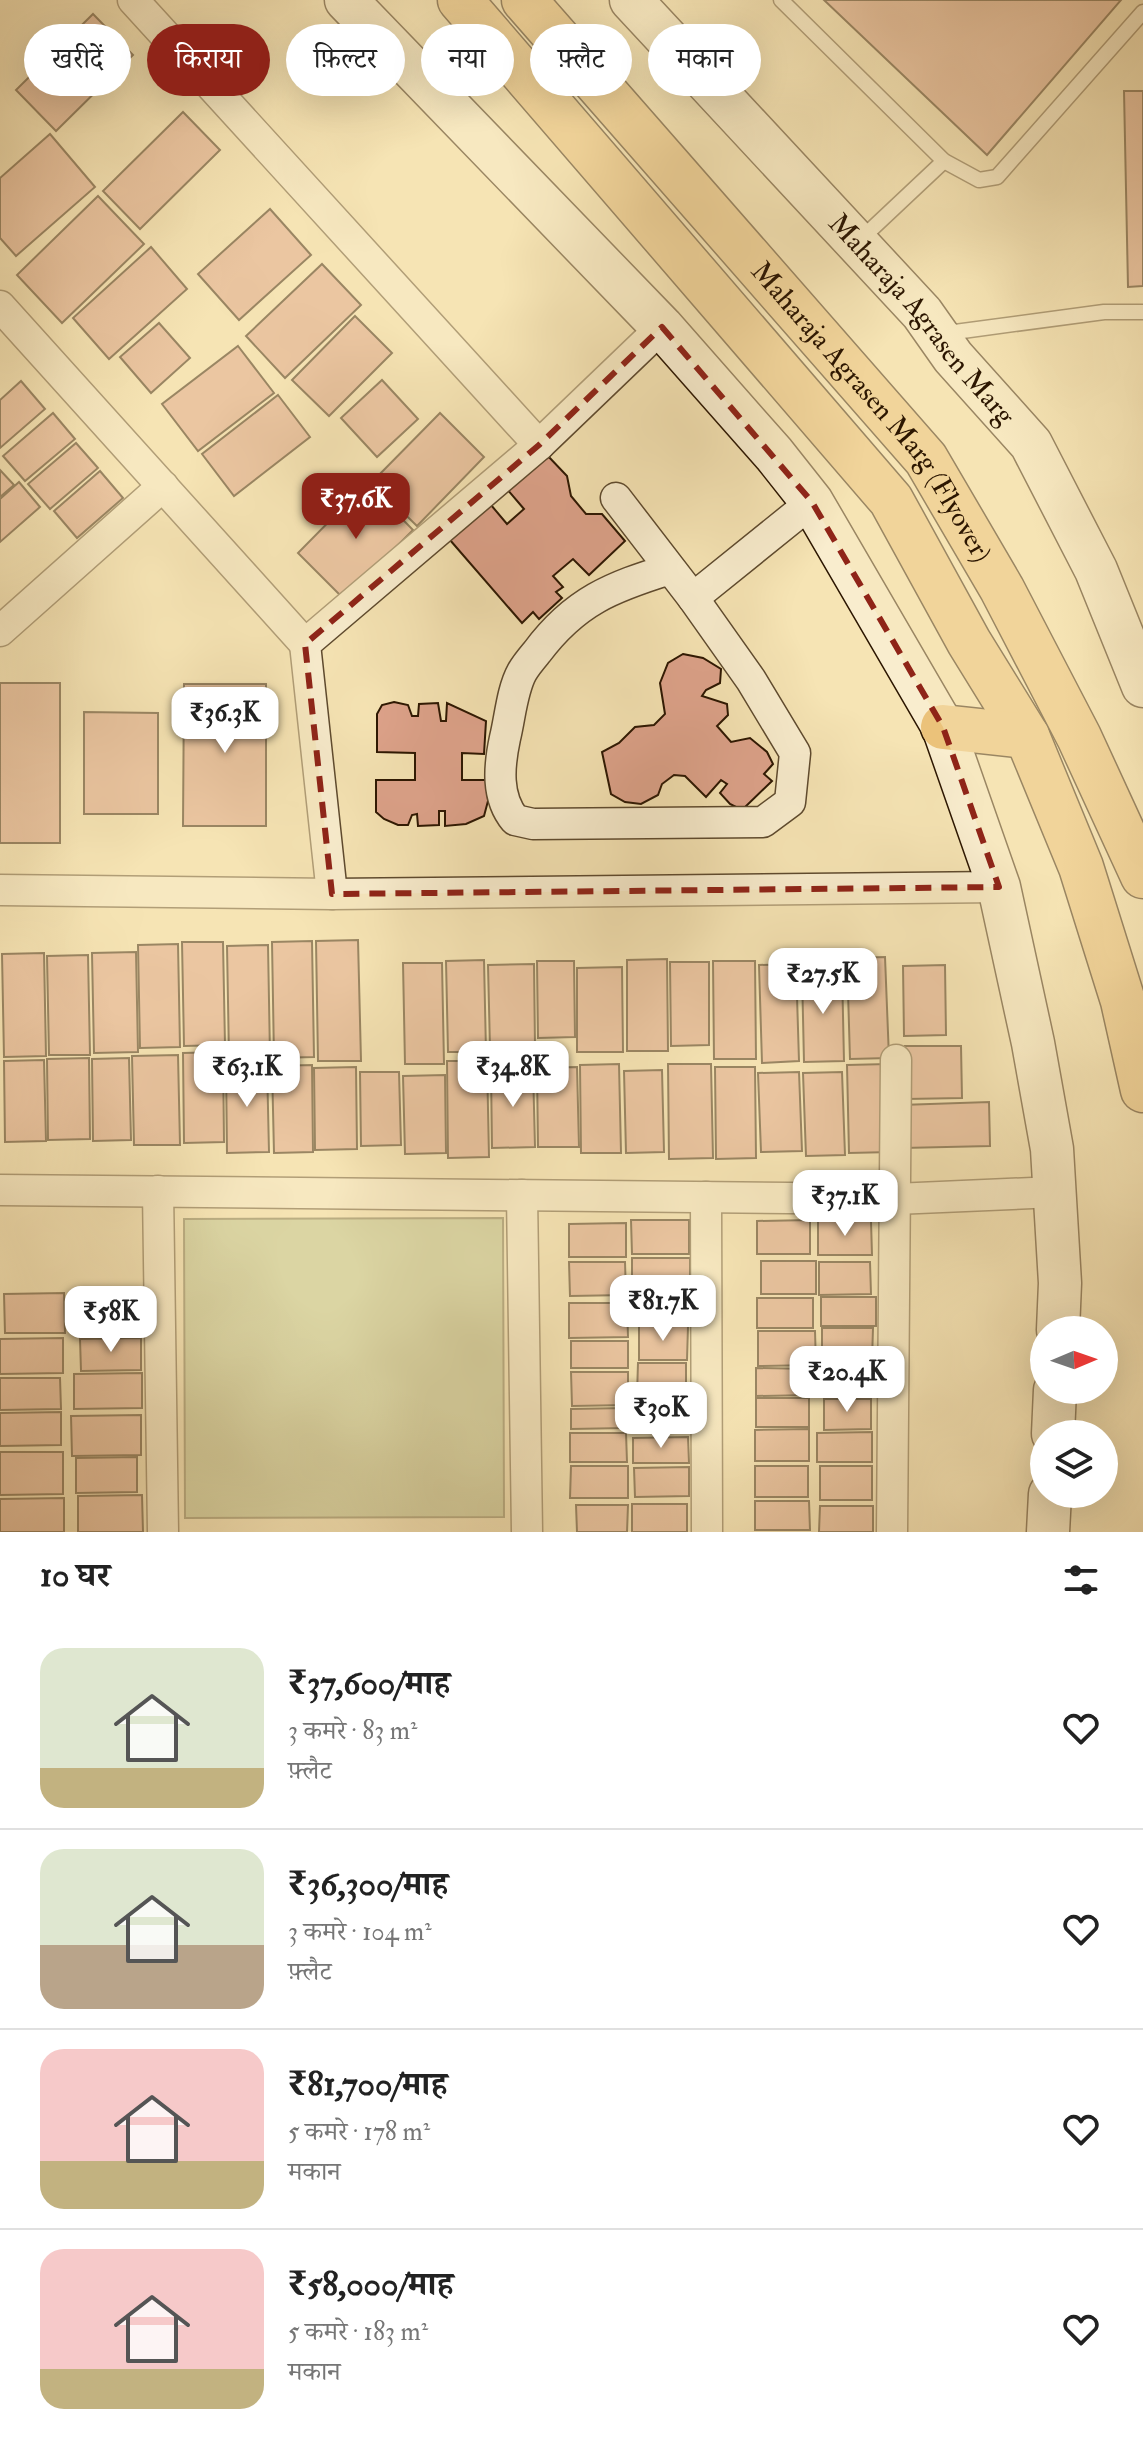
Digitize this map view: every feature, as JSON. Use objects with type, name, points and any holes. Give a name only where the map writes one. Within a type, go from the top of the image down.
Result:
[{"type":"main road","points":[[346,0],[662,327],[774,454],[812,502],[943,727],[999,887],[1052,1149],[1060,1283],[1059,1316]]},
{"type":"main road","name":"Maharaja Agrasen Marg (Flyover)","points":[[460,0],[891,500],[956,618],[1027,736]]},
{"type":"main road","name":"Maharaja Agrasen Marg (Flyover)","points":[[524,0],[926,459],[1018,618],[1079,737],[1143,876]]},
{"type":"main road","name":"Maharaja Agrasen Marg","points":[[631,0],[922,313],[953,357],[1031,444],[1096,570],[1143,686]]},
{"type":"main road","points":[[943,727],[1027,736],[1081,867],[1123,1001],[1143,1090]]},
{"type":"main road","points":[[1048,1532],[1049,1508]]},
{"type":"street","points":[[133,0],[539,445]]},
{"type":"street","points":[[0,306],[305,644],[332,894]]},
{"type":"street","points":[[305,644],[539,445],[662,327]]},
{"type":"street","points":[[0,631],[163,486]]},
{"type":"street","points":[[616,498],[693,598],[751,680],[795,753],[790,802],[763,822],[533,824],[515,820],[506,810],[500,787],[503,746],[521,673],[555,628],[592,598],[628,582],[670,569]]},
{"type":"street","points":[[693,598],[812,502]]},
{"type":"street","points":[[0,890],[332,894],[999,887]]},
{"type":"street","points":[[892,1532],[896,1060]]},
{"type":"street","points":[[0,1190],[895,1199],[1055,1192]]},
{"type":"street","points":[[158,1191],[163,1532]]},
{"type":"street","points":[[522,1195],[527,1532]]},
{"type":"street","points":[[706,1197],[707,1532]]},
{"type":"lane","points":[[781,0],[944,161],[979,180],[997,177],[1143,12]]},
{"type":"lane","points":[[857,243],[944,161]]},
{"type":"lane","points":[[922,313],[955,332],[1104,312],[1143,312]]},
{"type":"highlighted area","points":[[662,327],[812,502],[943,727],[999,887],[332,894],[305,644],[539,445]]},
{"type":"green space","points":[[503,1218],[504,1517],[185,1518],[184,1219]]},
{"type":"building","points":[[824,0],[1121,0],[987,155]]},
{"type":"building","points":[[93,14],[103,24],[83,24]]},
{"type":"building","points":[[24,82],[24,96],[91,96],[56,131],[16,90]]},
{"type":"building","points":[[1124,91],[1143,91],[1143,286],[1128,287]]},
{"type":"building","points":[[183,112],[220,150],[140,229],[103,191]]},
{"type":"building","points":[[50,134],[95,187],[16,256],[0,238],[0,178]]},
{"type":"building","points":[[98,196],[144,244],[62,323],[17,275]]},
{"type":"building","points":[[270,209],[311,255],[239,320],[198,274]]},
{"type":"building","points":[[151,247],[187,289],[109,359],[73,318]]},
{"type":"building","points":[[322,264],[361,305],[285,378],[246,336]]},
{"type":"building","points":[[355,316],[392,353],[329,416],[292,380]]},
{"type":"building","points":[[159,323],[190,358],[151,393],[120,357]]},
{"type":"building","points":[[238,346],[274,393],[198,451],[162,404]]},
{"type":"building","points":[[382,380],[418,419],[377,457],[341,418]]},
{"type":"building","points":[[21,381],[45,409],[0,448],[0,400]]},
{"type":"building","points":[[278,395],[310,437],[234,496],[202,454]]},
{"type":"building","points":[[53,413],[75,439],[25,481],[3,456]]},
{"type":"building","points":[[440,413],[484,457],[417,526],[372,482]]},
{"type":"building","points":[[76,443],[98,468],[50,509],[28,484]]},
{"type":"building","points":[[547,455],[567,476],[571,496],[586,514],[602,514],[625,541],[589,575],[573,559],[553,576],[563,587],[556,592],[562,598],[539,619],[533,612],[522,623],[450,540],[491,505],[507,524],[524,509],[506,488]]},
{"type":"building","points":[[0,470],[14,485],[0,497]]},
{"type":"building","points":[[100,471],[123,498],[77,538],[54,511]]},
{"type":"building","points":[[19,482],[40,507],[0,542],[0,499]]},
{"type":"building","points":[[367,483],[413,530],[344,599],[298,553]]},
{"type":"building","points":[[683,654],[703,658],[721,669],[720,683],[706,690],[702,696],[727,704],[728,715],[717,726],[731,742],[750,738],[767,752],[773,764],[764,774],[772,781],[742,810],[730,804],[720,793],[727,784],[721,780],[706,797],[685,776],[674,775],[662,784],[658,795],[641,804],[625,802],[611,794],[602,752],[619,743],[635,727],[654,725],[665,714],[660,683],[668,663]]},
{"type":"building","points":[[0,683],[60,683],[60,843],[0,843]]},
{"type":"building","points":[[184,684],[266,684],[266,826],[183,826]]},
{"type":"building","points":[[394,702],[408,705],[412,716],[418,716],[419,704],[438,703],[441,721],[446,721],[447,703],[486,721],[484,754],[462,753],[462,780],[487,780],[488,801],[484,816],[466,824],[445,826],[445,811],[439,811],[439,825],[418,826],[417,814],[412,815],[408,825],[398,825],[376,812],[376,780],[415,780],[415,753],[377,752],[377,714],[382,705]]},
{"type":"building","points":[[84,712],[158,713],[158,814],[84,814]]},
{"type":"building","points":[[358,940],[361,1061],[318,1061],[316,941]]},
{"type":"building","points":[[312,941],[314,1057],[274,1058],[272,942]]},
{"type":"building","points":[[182,942],[223,942],[225,1045],[184,1046]]},
{"type":"building","points":[[178,944],[180,1047],[140,1048],[138,945]]},
{"type":"building","points":[[268,945],[270,1056],[229,1057],[227,946]]},
{"type":"building","points":[[136,952],[138,1052],[94,1053],[92,953]]},
{"type":"building","points":[[44,953],[46,1056],[4,1057],[2,954]]},
{"type":"building","points":[[88,955],[90,1055],[49,1055],[47,956]]},
{"type":"building","points":[[885,957],[889,1058],[850,1059],[847,958]]},
{"type":"building","points":[[667,959],[668,1051],[627,1051],[627,960]]},
{"type":"building","points":[[484,960],[486,1052],[448,1052],[446,961]]},
{"type":"building","points":[[537,961],[574,961],[575,1037],[538,1038]]},
{"type":"building","points":[[713,961],[755,961],[756,1059],[714,1059]]},
{"type":"building","points":[[670,962],[709,962],[709,1045],[671,1046]]},
{"type":"building","points":[[403,963],[442,963],[444,1064],[405,1064]]},
{"type":"building","points":[[534,964],[535,1047],[490,1048],[488,965]]},
{"type":"building","points":[[796,964],[799,1061],[762,1063],[759,965]]},
{"type":"building","points":[[945,965],[946,1035],[904,1036],[903,966]]},
{"type":"building","points":[[622,967],[623,1052],[577,1052],[577,968]]},
{"type":"building","points":[[842,970],[844,1061],[804,1062],[802,972]]},
{"type":"building","points":[[905,1046],[961,1046],[962,1098],[906,1099]]},
{"type":"building","points":[[223,1052],[224,1142],[184,1143],[183,1053]]},
{"type":"building","points":[[178,1055],[180,1145],[134,1145],[132,1056]]},
{"type":"building","points":[[89,1058],[90,1139],[48,1140],[47,1059]]},
{"type":"building","points":[[129,1058],[131,1140],[93,1141],[92,1059]]},
{"type":"building","points":[[44,1060],[46,1141],[5,1142],[4,1061]]},
{"type":"building","points":[[447,1061],[487,1061],[489,1157],[448,1158]]},
{"type":"building","points":[[267,1064],[269,1152],[227,1153],[226,1065]]},
{"type":"building","points":[[619,1064],[621,1153],[581,1153],[580,1065]]},
{"type":"building","points":[[668,1064],[711,1064],[713,1158],[669,1159]]},
{"type":"building","points":[[888,1064],[891,1152],[849,1153],[847,1065]]},
{"type":"building","points":[[312,1065],[313,1152],[274,1153],[272,1066]]},
{"type":"building","points":[[356,1067],[357,1149],[315,1150],[314,1068]]},
{"type":"building","points":[[577,1067],[579,1147],[538,1147],[537,1068]]},
{"type":"building","points":[[715,1067],[755,1067],[756,1158],[716,1159]]},
{"type":"building","points":[[533,1069],[535,1147],[492,1148],[491,1070]]},
{"type":"building","points":[[662,1070],[664,1152],[626,1153],[624,1071]]},
{"type":"building","points":[[360,1072],[399,1072],[401,1145],[361,1146]]},
{"type":"building","points":[[799,1072],[802,1151],[761,1152],[758,1073]]},
{"type":"building","points":[[842,1072],[845,1155],[806,1156],[803,1073]]},
{"type":"building","points":[[445,1075],[446,1153],[405,1154],[403,1076]]},
{"type":"building","points":[[989,1102],[990,1146],[903,1148],[901,1105]]},
{"type":"building","points":[[631,1220],[689,1220],[689,1254],[632,1254]]},
{"type":"building","points":[[810,1220],[810,1254],[757,1254],[757,1221]]},
{"type":"building","points":[[818,1221],[871,1221],[872,1255],[818,1255]]},
{"type":"building","points":[[626,1223],[626,1257],[569,1257],[569,1224]]},
{"type":"building","points":[[632,1258],[690,1258],[690,1291],[632,1291]]},
{"type":"building","points":[[761,1261],[816,1261],[816,1294],[761,1294]]},
{"type":"building","points":[[569,1262],[625,1262],[626,1295],[570,1296]]},
{"type":"building","points":[[819,1262],[870,1262],[871,1294],[819,1295]]},
{"type":"building","points":[[64,1293],[65,1333],[5,1333],[4,1294]]},
{"type":"building","points":[[141,1294],[142,1335],[78,1336],[77,1295]]},
{"type":"building","points":[[636,1295],[689,1295],[689,1324],[636,1324]]},
{"type":"building","points":[[821,1297],[876,1297],[876,1326],[821,1326]]},
{"type":"building","points":[[757,1298],[813,1298],[813,1328],[757,1328]]},
{"type":"building","points":[[569,1303],[627,1303],[628,1337],[569,1338]]},
{"type":"building","points":[[639,1326],[688,1326],[687,1360],[639,1360]]},
{"type":"building","points":[[822,1328],[873,1328],[872,1360],[822,1360]]},
{"type":"building","points":[[758,1331],[815,1331],[816,1365],[758,1366]]},
{"type":"building","points":[[63,1338],[63,1373],[0,1374],[0,1339]]},
{"type":"building","points":[[141,1338],[141,1370],[81,1371],[80,1339]]},
{"type":"building","points":[[571,1341],[628,1341],[628,1368],[571,1368]]},
{"type":"building","points":[[638,1363],[686,1363],[686,1395],[637,1395]]},
{"type":"building","points":[[821,1364],[871,1364],[871,1395],[821,1396]]},
{"type":"building","points":[[756,1368],[812,1369],[812,1395],[756,1396]]},
{"type":"building","points":[[571,1372],[628,1372],[628,1405],[572,1406]]},
{"type":"building","points":[[142,1373],[142,1408],[74,1409],[74,1374]]},
{"type":"building","points":[[0,1378],[60,1378],[61,1409],[0,1410]]},
{"type":"building","points":[[635,1398],[686,1398],[686,1431],[635,1431]]},
{"type":"building","points":[[756,1398],[809,1398],[809,1427],[756,1427]]},
{"type":"building","points":[[824,1399],[871,1399],[871,1429],[824,1430]]},
{"type":"building","points":[[625,1408],[625,1428],[571,1429],[571,1409]]},
{"type":"building","points":[[61,1412],[61,1445],[0,1446],[0,1413]]},
{"type":"building","points":[[141,1415],[141,1455],[72,1456],[71,1416]]},
{"type":"building","points":[[809,1429],[809,1461],[755,1461],[755,1430]]},
{"type":"building","points":[[872,1432],[872,1462],[817,1462],[817,1433]]},
{"type":"building","points":[[570,1433],[626,1433],[627,1462],[570,1462]]},
{"type":"building","points":[[688,1437],[689,1463],[633,1463],[633,1438]]},
{"type":"building","points":[[0,1452],[63,1452],[63,1494],[0,1495]]},
{"type":"building","points":[[137,1457],[137,1492],[76,1493],[76,1458]]},
{"type":"building","points":[[571,1466],[628,1466],[628,1498],[570,1498]]},
{"type":"building","points":[[755,1466],[808,1466],[808,1497],[755,1497]]},
{"type":"building","points":[[820,1466],[872,1466],[872,1500],[820,1500]]},
{"type":"building","points":[[689,1467],[689,1496],[635,1497],[634,1468]]},
{"type":"building","points":[[142,1495],[143,1532],[78,1532],[78,1496]]},
{"type":"building","points":[[64,1498],[64,1532],[0,1532],[0,1499]]},
{"type":"building","points":[[755,1501],[809,1501],[810,1530],[755,1530]]},
{"type":"building","points":[[632,1504],[687,1504],[687,1532],[632,1532]]},
{"type":"building","points":[[576,1505],[628,1505],[627,1532],[577,1532]]},
{"type":"building","points":[[820,1506],[873,1506],[873,1532],[819,1532]]}]
